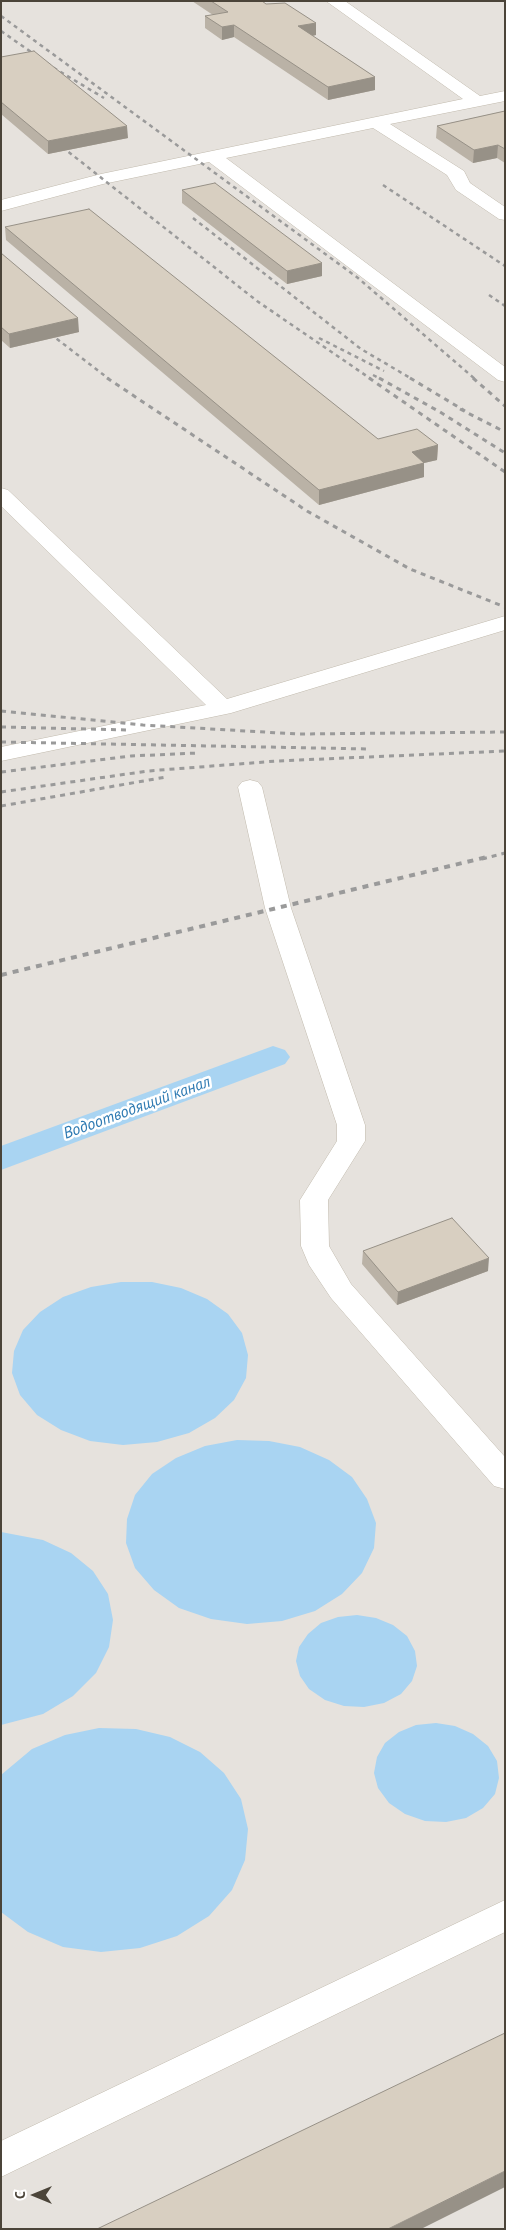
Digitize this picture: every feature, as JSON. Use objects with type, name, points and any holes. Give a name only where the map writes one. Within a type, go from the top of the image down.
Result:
[{"type":"lane","points":[[334,1],[477,101]]},
{"type":"lane","points":[[1,206],[101,179],[505,96]]},
{"type":"lane","points":[[377,123],[453,171],[458,175],[462,186],[505,215]]},
{"type":"lane","points":[[213,157],[505,376]]},
{"type":"lane","points":[[1,494],[223,708]]},
{"type":"lane","points":[[1,754],[223,708],[505,623]]},
{"type":"lane","points":[[250,787],[278,908],[351,1125],[351,1141],[345,1154],[314,1200],[313,1224],[315,1246],[324,1265],[341,1291],[505,1478]]},
{"type":"lane","points":[[1,2160],[505,1915]]},
{"type":"shaded area","points":[[1,1],[505,1],[505,2229],[1,2229]]},
{"type":"water","points":[[121,1282],[152,1282],[181,1288],[207,1299],[228,1314],[242,1333],[248,1355],[246,1378],[234,1400],[215,1418],[189,1433],[157,1442],[123,1445],[90,1441],[61,1430],[37,1415],[20,1395],[12,1373],[14,1351],[23,1330],[40,1312],[63,1297],[91,1287]]},
{"type":"water","points":[[237,1440],[269,1441],[300,1447],[329,1460],[352,1477],[367,1499],[376,1523],[374,1548],[362,1573],[342,1594],[315,1611],[282,1621],[247,1624],[211,1619],[179,1608],[154,1590],[135,1568],[126,1543],[127,1519],[135,1495],[152,1474],[176,1458],[205,1446]]},
{"type":"water","points":[[1,1532],[43,1540],[71,1553],[93,1571],[108,1594],[113,1620],[109,1647],[96,1673],[73,1696],[43,1714],[1,1725]]},
{"type":"water","points":[[357,1615],[376,1618],[393,1625],[407,1636],[415,1651],[417,1666],[412,1681],[401,1694],[384,1703],[364,1707],[344,1706],[325,1700],[309,1689],[300,1676],[296,1661],[299,1647],[308,1634],[321,1623],[338,1617]]},
{"type":"water","points":[[436,1723],[455,1726],[473,1734],[488,1746],[497,1761],[499,1778],[495,1794],[483,1808],[466,1818],[446,1822],[425,1821],[405,1814],[389,1803],[378,1788],[374,1773],[377,1757],[385,1743],[399,1732],[416,1725]]},
{"type":"water","points":[[99,1728],[136,1729],[170,1737],[200,1752],[224,1773],[241,1799],[248,1829],[245,1860],[232,1890],[209,1916],[177,1936],[140,1948],[101,1952],[63,1947],[28,1932],[1,1912],[1,1775],[32,1749],[65,1735]]},
{"type":"building","points":[[211,1],[262,1],[266,4],[285,3],[316,23],[298,26],[375,77],[328,87],[234,25],[222,27],[205,16],[228,12]]},
{"type":"building","points":[[34,51],[127,126],[48,141],[1,102],[1,57]]},
{"type":"building","points":[[505,111],[505,149],[498,145],[474,150],[437,126]]},
{"type":"building","points":[[215,183],[322,263],[287,271],[182,190]]},
{"type":"building","points":[[89,209],[378,439],[417,429],[438,445],[412,452],[424,463],[319,490],[5,227]]},
{"type":"building","points":[[1,253],[78,318],[9,334],[1,327]]},
{"type":"building","points":[[452,1218],[489,1258],[398,1292],[363,1251]]},
{"type":"building","points":[[505,2033],[505,2171],[388,2229],[97,2229]]},
{"type":"waterway","name":"Водоотводящий канал","points":[[1,1159],[273,1057]]},
{"type":"railway","points":[[1,16],[358,278],[475,379]]},
{"type":"railway","points":[[1,31],[54,68],[104,98]]},
{"type":"railway","points":[[56,142],[257,301],[371,379]]},
{"type":"railway","points":[[383,185],[505,266]]},
{"type":"railway","points":[[193,218],[361,349],[412,379]]},
{"type":"railway","points":[[489,295],[505,306]]},
{"type":"railway","points":[[44,329],[109,379]]},
{"type":"railway","points":[[319,338],[384,371]]},
{"type":"railway","points":[[373,375],[379,378]]},
{"type":"railway","points":[[107,378],[307,511],[410,569],[505,607]]},
{"type":"railway","points":[[369,378],[505,472]]},
{"type":"railway","points":[[379,378],[440,412],[505,453]]},
{"type":"railway","points":[[410,378],[465,411]]},
{"type":"railway","points":[[473,378],[505,406]]},
{"type":"railway","points":[[460,409],[505,432]]},
{"type":"railway","points":[[1,711],[143,725],[298,734],[505,732]]},
{"type":"railway","points":[[1,727],[130,730]]},
{"type":"railway","points":[[1,742],[370,749]]},
{"type":"railway","points":[[1,792],[148,771],[277,761],[505,751]]},
{"type":"railway","points":[[1,772],[131,756],[198,753]]},
{"type":"railway","points":[[1,806],[166,777]]},
{"type":"railway","points":[[482,859],[505,853]]},
{"type":"railway","points":[[1,975],[487,857]]}]
